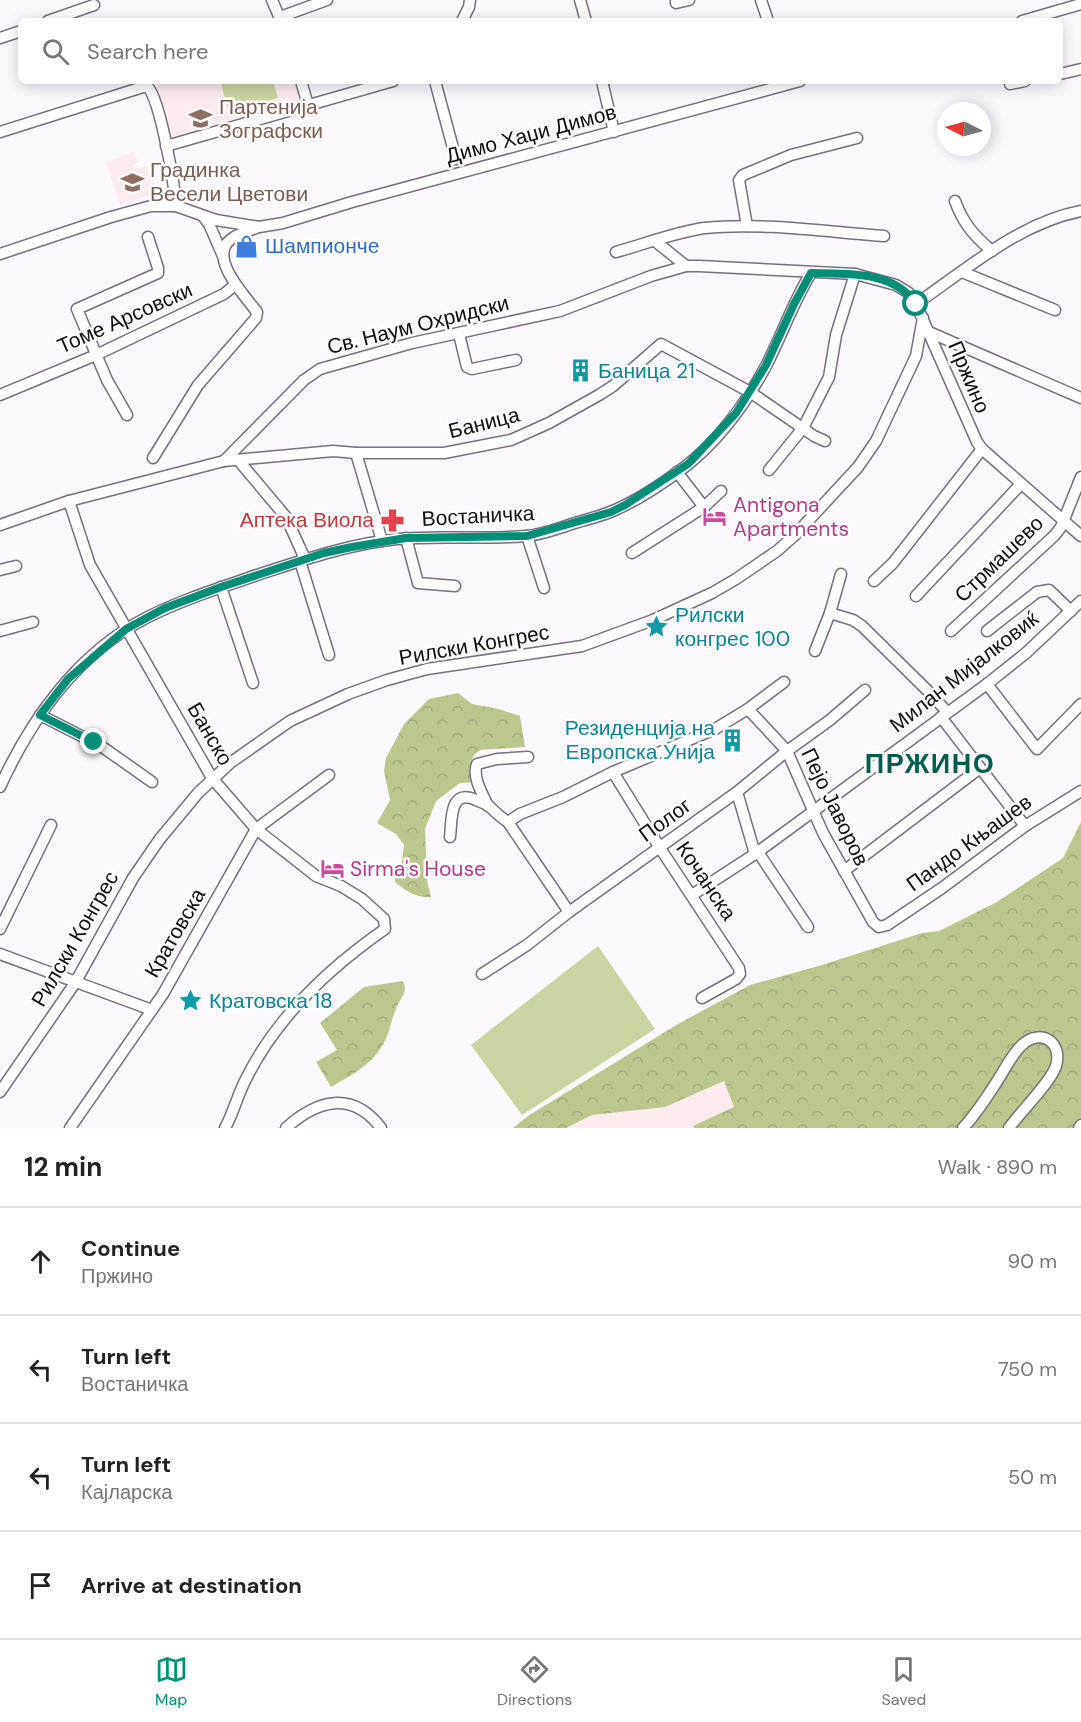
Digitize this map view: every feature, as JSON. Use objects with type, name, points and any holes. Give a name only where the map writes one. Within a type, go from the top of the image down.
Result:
[{"type":"street","points":[[272,0],[281,18]]},
{"type":"street","points":[[283,18],[327,0]]},
{"type":"street","points":[[464,18],[470,0]]},
{"type":"street","points":[[580,0],[585,18]]},
{"type":"street","points":[[676,1],[689,0]]},
{"type":"street","points":[[761,0],[767,18]]},
{"type":"street","points":[[1032,18],[1081,4]]},
{"type":"street","points":[[57,18],[94,5]]},
{"type":"street","points":[[0,38],[18,32]]},
{"type":"street","points":[[1063,73],[1081,69]]},
{"type":"street","points":[[302,84],[308,105]]},
{"type":"street","points":[[166,146],[382,84]]},
{"type":"street","points":[[436,84],[456,159]]},
{"type":"street","points":[[603,84],[614,132]]},
{"type":"street","name":"Димо Хаџи Димов","points":[[259,227],[789,84]]},
{"type":"street","points":[[0,132],[146,87],[152,93],[166,146],[176,206]]},
{"type":"street","points":[[747,226],[739,180],[743,175],[791,155],[857,138]]},
{"type":"street","points":[[955,201],[966,225],[992,251]]},
{"type":"street","points":[[0,254],[135,209],[151,206],[176,206],[224,222],[259,227]]},
{"type":"street","points":[[916,304],[992,251],[1028,230],[1081,211]]},
{"type":"street","points":[[153,458],[198,385],[256,318],[257,312],[235,285],[209,224],[203,216]]},
{"type":"street","points":[[616,252],[702,228],[747,226],[884,236]]},
{"type":"street","points":[[223,256],[231,239],[259,227]]},
{"type":"street","points":[[128,415],[107,380],[77,309],[158,273],[148,237]]},
{"type":"street","points":[[655,241],[686,266]]},
{"type":"street","name":"Св. Наум Охридски","points":[[224,461],[304,380],[320,369],[412,343],[560,311],[651,276],[686,266],[811,273]]},
{"type":"street","points":[[963,272],[1055,310]]},
{"type":"street","name":"Пржино","points":[[811,273],[855,274],[896,285],[909,293],[923,318],[973,435],[982,449],[1081,536]]},
{"type":"street","name":"Востаничка","points":[[0,787],[5,762],[68,679],[126,629],[165,608],[324,553],[382,541],[406,538],[527,536],[616,509],[677,472],[719,434],[750,392],[766,365],[811,273]]},
{"type":"street","points":[[769,470],[803,428],[829,377],[836,335],[855,274]]},
{"type":"street","name":"Томе Арсовски","points":[[0,395],[96,355],[224,294],[235,285]]},
{"type":"street","name":"Рилски Конгрес","points":[[0,1092],[75,983],[134,878],[159,840],[212,778],[248,749],[290,721],[348,694],[427,669],[582,646],[653,620],[712,593],[736,579],[777,551],[795,535],[858,467],[876,441],[916,356],[923,318]]},
{"type":"street","points":[[928,332],[1081,398]]},
{"type":"street","points":[[459,333],[466,367],[472,369],[516,360]]},
{"type":"street","name":"Баница","points":[[224,461],[305,452],[444,453],[511,440],[549,423],[599,395],[613,386],[661,344],[750,392]]},
{"type":"street","points":[[916,356],[934,344]]},
{"type":"street","points":[[750,392],[814,436],[825,441]]},
{"type":"street","points":[[874,581],[893,563],[982,449]]},
{"type":"street","points":[[356,453],[382,541]]},
{"type":"street","points":[[0,525],[69,501],[224,461]]},
{"type":"street","points":[[239,461],[286,517],[303,560],[329,655]]},
{"type":"street","points":[[677,472],[704,507]]},
{"type":"street","name":"Стрмашево","points":[[951,631],[1055,535],[1081,477]]},
{"type":"street","points":[[916,596],[1021,484]]},
{"type":"street","points":[[632,552],[704,507],[722,490]]},
{"type":"street","name":"Банско","points":[[69,501],[90,565],[212,778],[255,829],[316,876],[341,886],[362,899],[382,916],[385,929],[358,947],[294,1006],[245,1078],[225,1128]]},
{"type":"street","points":[[527,536],[544,588]]},
{"type":"street","points":[[406,538],[418,583],[455,586]]},
{"type":"street","points":[[0,570],[16,566]]},
{"type":"street","points":[[814,651],[830,613],[841,574]]},
{"type":"street","points":[[221,587],[253,683]]},
{"type":"street","points":[[987,631],[1037,592],[1049,590],[1071,611]]},
{"type":"street","name":"Милан Мијалковиќ","points":[[692,895],[756,853],[987,684],[1026,653],[1081,601]]},
{"type":"street","points":[[830,613],[853,620],[862,626],[931,694],[980,768],[1025,826]]},
{"type":"street","points":[[0,632],[33,622]]},
{"type":"street","points":[[507,822],[613,772],[715,729],[748,709],[784,682]]},
{"type":"street","points":[[987,684],[1037,749],[1081,704]]},
{"type":"street","name":"Полог","points":[[483,974],[527,945],[569,912],[737,792],[865,690]]},
{"type":"street","name":"Пејо Јаворов","points":[[748,709],[787,751],[812,811],[837,861],[873,922],[879,927]]},
{"type":"street","points":[[40,715],[101,746],[152,782]]},
{"type":"street","points":[[528,757],[496,759],[477,764],[475,768],[478,784],[488,806],[507,822],[569,912]]},
{"type":"street","points":[[844,871],[980,768]]},
{"type":"street","name":"Кочанска","points":[[613,772],[739,968],[740,974],[736,979],[702,998]]},
{"type":"street","name":"Кратовска","points":[[70,1128],[152,1010],[255,829],[329,775]]},
{"type":"street","name":"Пандо Књашев","points":[[879,927],[888,924],[942,888],[1025,826],[1081,791]]},
{"type":"street","points":[[737,792],[756,853],[808,927]]},
{"type":"street","points":[[450,837],[454,806],[460,798],[468,797],[488,806]]},
{"type":"street","points":[[0,929],[51,825]]},
{"type":"street","points":[[0,954],[152,1010]]},
{"type":"street","points":[[963,1128],[1021,1046],[1035,1037],[1048,1038],[1053,1041],[1058,1053],[1055,1069],[1009,1128]]},
{"type":"street","points":[[286,1128],[310,1109],[321,1104],[337,1103],[356,1106],[381,1128]]},
{"type":"shaded area","name":"Партенија Зографски","points":[[157,84],[295,84],[300,100],[171,137]]},
{"type":"shaded area","name":"Градинка Весели Цветови","points":[[134,152],[138,163],[133,164],[134,169],[146,166],[155,193],[120,205],[106,162]]},
{"type":"shaded area","points":[[724,1081],[735,1107],[693,1126],[694,1128],[566,1128],[592,1115],[665,1107]]},
{"type":"green space","points":[[221,84],[274,84],[278,98],[229,113]]},
{"type":"green space","points":[[458,693],[472,704],[520,716],[525,747],[481,750],[472,759],[473,782],[460,783],[436,801],[425,829],[427,881],[431,897],[421,896],[407,891],[395,882],[395,875],[402,862],[404,845],[396,834],[377,823],[390,800],[384,771],[386,758],[404,724],[429,699]]},
{"type":"green space","points":[[1081,822],[1081,1128],[694,1128],[693,1126],[734,1107],[724,1081],[665,1107],[592,1115],[566,1128],[513,1128],[528,1116],[678,1024],[750,985],[922,933],[939,931],[997,902],[1063,858]]},
{"type":"green space","points":[[598,946],[655,1029],[522,1115],[471,1045]]},
{"type":"green space","points":[[403,981],[404,994],[395,1011],[387,1037],[377,1053],[360,1070],[331,1087],[316,1062],[337,1050],[320,1023],[364,987]]},
{"type":"place","name":"Партенија Зографски","points":[[201,119]]},
{"type":"place","name":"Градинка Весели Цветови","points":[[132,182]]},
{"type":"place","name":"Шампионче","points":[[247,246]]},
{"type":"place","name":"Баница 21","points":[[580,371]]},
{"type":"place","name":"Antigona Apartments","points":[[715,517]]},
{"type":"place","name":"Аптека Виола","points":[[392,520]]},
{"type":"place","name":"Рилски конгрес 100","points":[[657,627]]},
{"type":"place","name":"Резиденција на Европска Унија","points":[[733,740]]},
{"type":"place","name":"Sirma's House","points":[[332,869]]},
{"type":"place","name":"Кратовска 18","points":[[191,1001]]},
{"type":"district","name":"ПРЖИНО","points":[[930,764]]},
{"type":"route","points":[[94,742],[40,715],[54,695],[86,662],[126,629],[145,618],[212,590],[324,553],[406,538],[527,536],[616,509],[669,478],[688,464],[727,425],[766,365],[811,273],[855,274],[886,281],[909,293],[916,304]]}]
